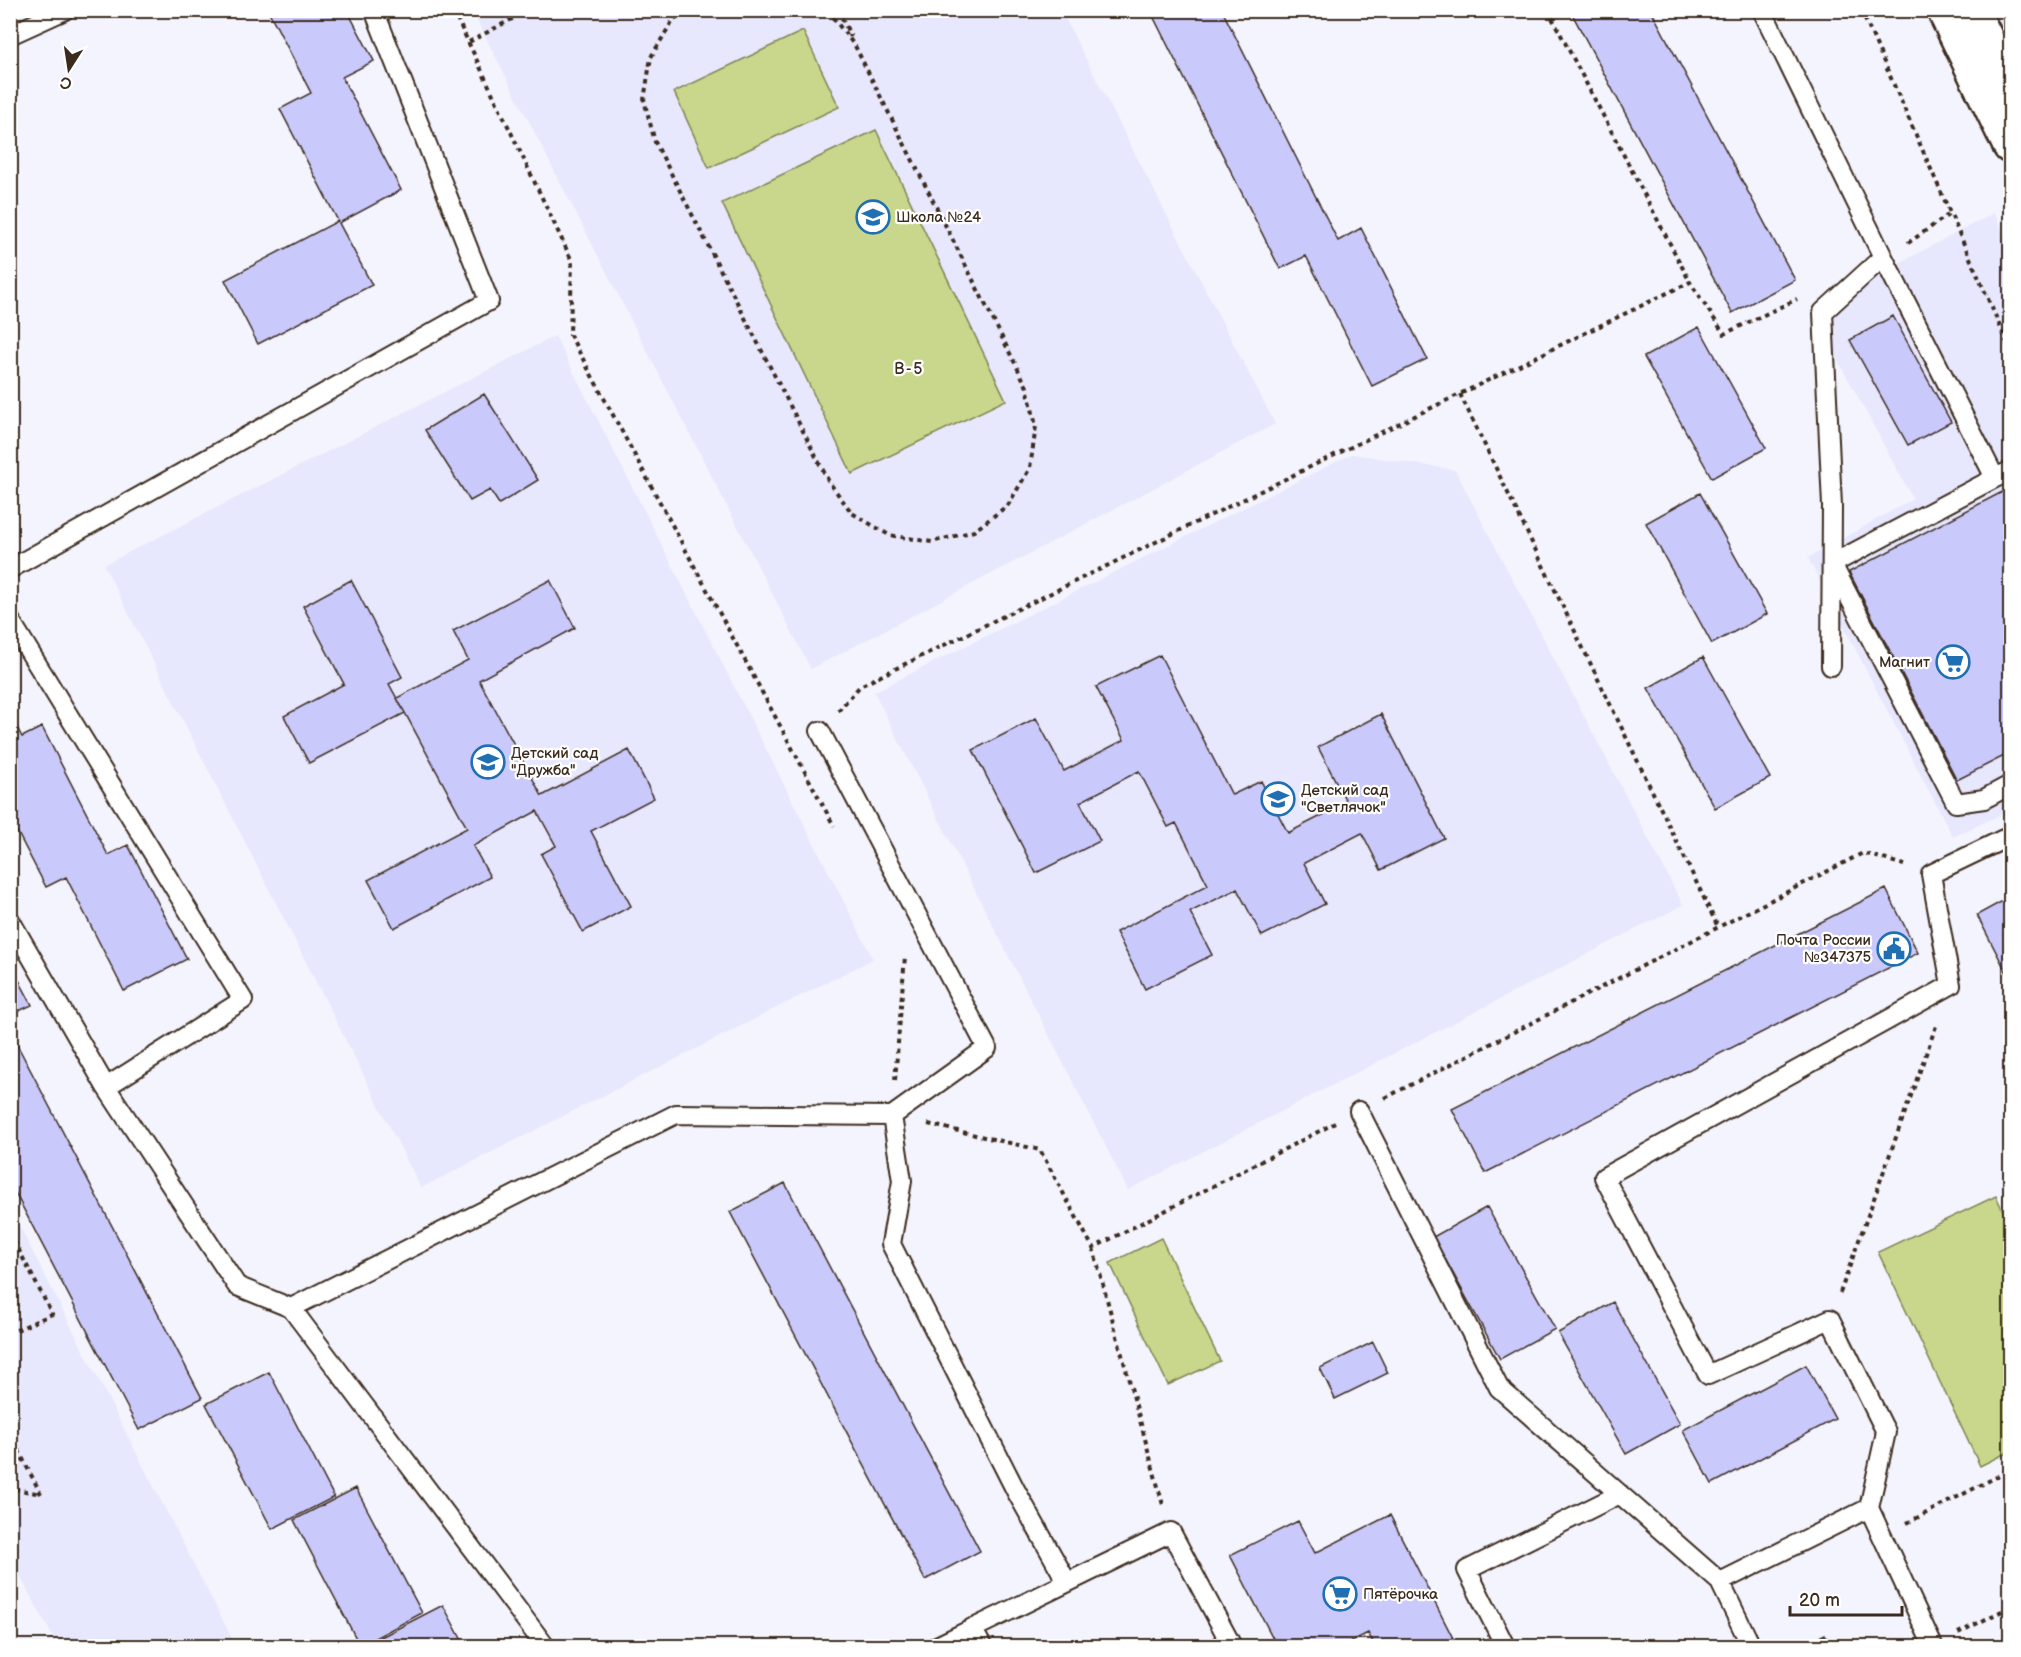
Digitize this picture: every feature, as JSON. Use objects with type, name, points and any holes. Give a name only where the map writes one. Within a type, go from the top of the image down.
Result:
[{"type":"street","points":[[1944,10],[2010,146]]},
{"type":"street","points":[[1972,10],[2010,87]]},
{"type":"lane","points":[[10,35],[65,10]]},
{"type":"lane","points":[[10,569],[489,301],[374,10]]},
{"type":"lane","points":[[1762,10],[1883,257],[2003,475],[1832,564]]},
{"type":"lane","points":[[1831,666],[1832,564],[1823,312],[1883,257]]},
{"type":"lane","points":[[1832,564],[1956,803],[1984,799],[2010,785]]},
{"type":"lane","points":[[10,620],[243,1000],[106,1087]]},
{"type":"lane","points":[[291,1308],[676,1114],[892,1116],[987,1048],[820,731]]},
{"type":"lane","points":[[1933,1646],[1869,1508],[1886,1432],[1830,1319],[1708,1375],[1604,1177],[1951,986],[1931,874],[2010,836]]},
{"type":"lane","points":[[10,920],[106,1087],[237,1286],[291,1308],[545,1647]]},
{"type":"lane","points":[[1359,1111],[1499,1388],[1720,1582],[1751,1647]]},
{"type":"lane","points":[[892,1116],[902,1181],[891,1244],[1016,1491],[1067,1582]]},
{"type":"lane","points":[[1505,1647],[1467,1570],[1620,1494]]},
{"type":"lane","points":[[1720,1582],[1869,1508]]},
{"type":"lane","points":[[937,1647],[1171,1532],[1232,1647]]},
{"type":"lane","points":[[972,1628],[982,1647]]},
{"type":"path","points":[[453,10],[572,261],[570,335],[835,827]]},
{"type":"path","points":[[469,42],[529,10]]},
{"type":"path","points":[[685,10],[673,20],[651,57],[644,100],[655,142],[829,482],[852,513],[889,536],[932,542],[974,531],[1008,505],[1030,468],[1036,426],[1027,387],[838,10]]},
{"type":"path","points":[[827,10],[855,46]]},
{"type":"path","points":[[1548,10],[1690,282],[1724,334],[1798,298]]},
{"type":"path","points":[[1861,10],[2010,349]]},
{"type":"path","points":[[1883,257],[1951,213]]},
{"type":"path","points":[[788,743],[820,731],[860,686],[1690,282]]},
{"type":"path","points":[[1460,394],[1718,927]]},
{"type":"path","points":[[1093,1248],[1863,853],[1931,874]]},
{"type":"path","points":[[905,953],[892,1116],[1040,1150],[1093,1248],[1171,1532]]},
{"type":"path","points":[[1830,1319],[1951,986]]},
{"type":"path","points":[[10,1233],[52,1314],[10,1333]]},
{"type":"path","points":[[10,1434],[41,1494],[10,1488]]},
{"type":"path","points":[[1882,1535],[2010,1470]]},
{"type":"path","points":[[1933,1646],[2010,1606]]},
{"type":"path","points":[[1990,1647],[2010,1636]]},
{"type":"shaded area","name":"Школа №24","points":[[472,11],[1061,11],[1275,424],[811,669]]},
{"type":"shaded area","points":[[1994,213],[2010,248],[2010,810],[1953,837],[1808,558],[1913,499],[1811,310]]},
{"type":"shaded area","name":"Детский сад \"Дружба\"","points":[[555,336],[873,959],[421,1188],[104,565]]},
{"type":"shaded area","name":"Детский сад \"Светлячок\"","points":[[1352,454],[1455,470],[1683,905],[1128,1190],[874,692]]},
{"type":"shaded area","points":[[10,1210],[236,1646],[58,1646],[11,1559]]},
{"type":"green space","points":[[803,31],[839,107],[709,168],[674,92]]},
{"type":"green space","points":[[876,130],[1006,400],[852,474],[722,203]]},
{"type":"green space","points":[[1996,1196],[2010,1226],[2010,1451],[1980,1466],[1878,1252]]},
{"type":"green space","points":[[1161,1238],[1220,1361],[1168,1385],[1110,1263]]},
{"type":"building","points":[[268,10],[347,10],[374,61],[342,77],[401,190],[339,223],[372,285],[258,344],[225,280],[338,221],[280,109],[311,93]]},
{"type":"building","points":[[1150,10],[1222,10],[1338,241],[1361,228],[1427,359],[1372,386],[1306,256],[1280,269]]},
{"type":"building","points":[[1570,10],[1651,10],[1795,280],[1732,313]]},
{"type":"building","points":[[1893,316],[1951,422],[1908,445],[1850,340]]},
{"type":"building","points":[[1699,327],[1766,448],[1712,478],[1644,357]]},
{"type":"building","points":[[484,394],[538,480],[499,504],[490,490],[470,501],[425,430]]},
{"type":"building","name":"Магнит","points":[[2006,490],[2010,498],[2010,753],[1957,780],[1849,572]]},
{"type":"building","points":[[1700,493],[1767,614],[1712,644],[1646,523]]},
{"type":"building","points":[[351,580],[402,677],[389,684],[405,713],[309,763],[284,716],[344,684],[303,606]]},
{"type":"building","points":[[550,580],[575,628],[479,680],[542,796],[629,750],[654,798],[591,831],[631,906],[583,932],[541,854],[556,846],[537,811],[473,846],[490,877],[394,928],[368,880],[467,828],[397,698],[468,660],[453,631]]},
{"type":"building","points":[[1160,655],[1232,795],[1261,781],[1288,833],[1347,803],[1318,747],[1381,714],[1444,838],[1381,870],[1362,833],[1304,863],[1325,904],[1262,936],[1237,889],[1190,912],[1212,955],[1145,989],[1116,932],[1208,885],[1176,823],[1168,827],[1139,771],[1080,802],[1100,841],[1036,873],[973,750],[1036,718],[1064,771],[1124,740],[1096,687]]},
{"type":"building","points":[[1703,657],[1770,778],[1715,808],[1648,688]]},
{"type":"building","points":[[10,714],[22,737],[42,727],[108,855],[128,845],[187,959],[124,991],[66,877],[46,887],[10,818]]},
{"type":"building","points":[[1886,889],[1918,953],[1485,1173],[1452,1109]]},
{"type":"building","points":[[2010,897],[2010,979],[1977,915]]},
{"type":"building","points":[[10,963],[32,1005],[10,1015]]},
{"type":"building","points":[[10,1031],[202,1398],[139,1430],[10,1183]]},
{"type":"building","points":[[785,1183],[980,1551],[925,1580],[730,1212]]},
{"type":"building","points":[[1487,1207],[1555,1329],[1500,1359],[1433,1237]]},
{"type":"building","points":[[1487,1207],[1555,1329],[1500,1359],[1433,1237]]},
{"type":"building","points":[[1613,1302],[1680,1424],[1626,1454],[1558,1333]]},
{"type":"building","points":[[1613,1302],[1680,1424],[1626,1454],[1558,1333]]},
{"type":"building","points":[[1373,1342],[1388,1373],[1335,1399],[1320,1368]]},
{"type":"building","points":[[1806,1365],[1835,1419],[1712,1484],[1683,1430]]},
{"type":"building","points":[[1806,1365],[1835,1419],[1712,1484],[1683,1430]]},
{"type":"building","points":[[269,1372],[334,1497],[272,1529],[206,1404]]},
{"type":"building","points":[[356,1488],[422,1613],[360,1646],[294,1520]]},
{"type":"building","name":"Пятёрочка","points":[[1390,1515],[1457,1646],[1375,1646],[1368,1633],[1342,1646],[1277,1646],[1230,1555],[1298,1521],[1315,1553]]},
{"type":"building","points":[[443,1605],[465,1646],[386,1646],[381,1637]]},
{"type":"building","points":[[1825,1634],[1831,1646],[1801,1646]]},
{"type":"place","name":"Школа №24","points":[[873,217]]},
{"type":"place","name":"Магнит","points":[[1953,662]]},
{"type":"place","name":"Детский сад \"Дружба\"","points":[[488,762]]},
{"type":"place","name":"Детский сад \"Светлячок\"","points":[[1278,799]]},
{"type":"place","name":"Почта России №347375","points":[[1894,949]]},
{"type":"place","name":"Пятёрочка","points":[[1340,1594]]},
{"type":"district","name":"В-5","points":[[909,368]]}]
